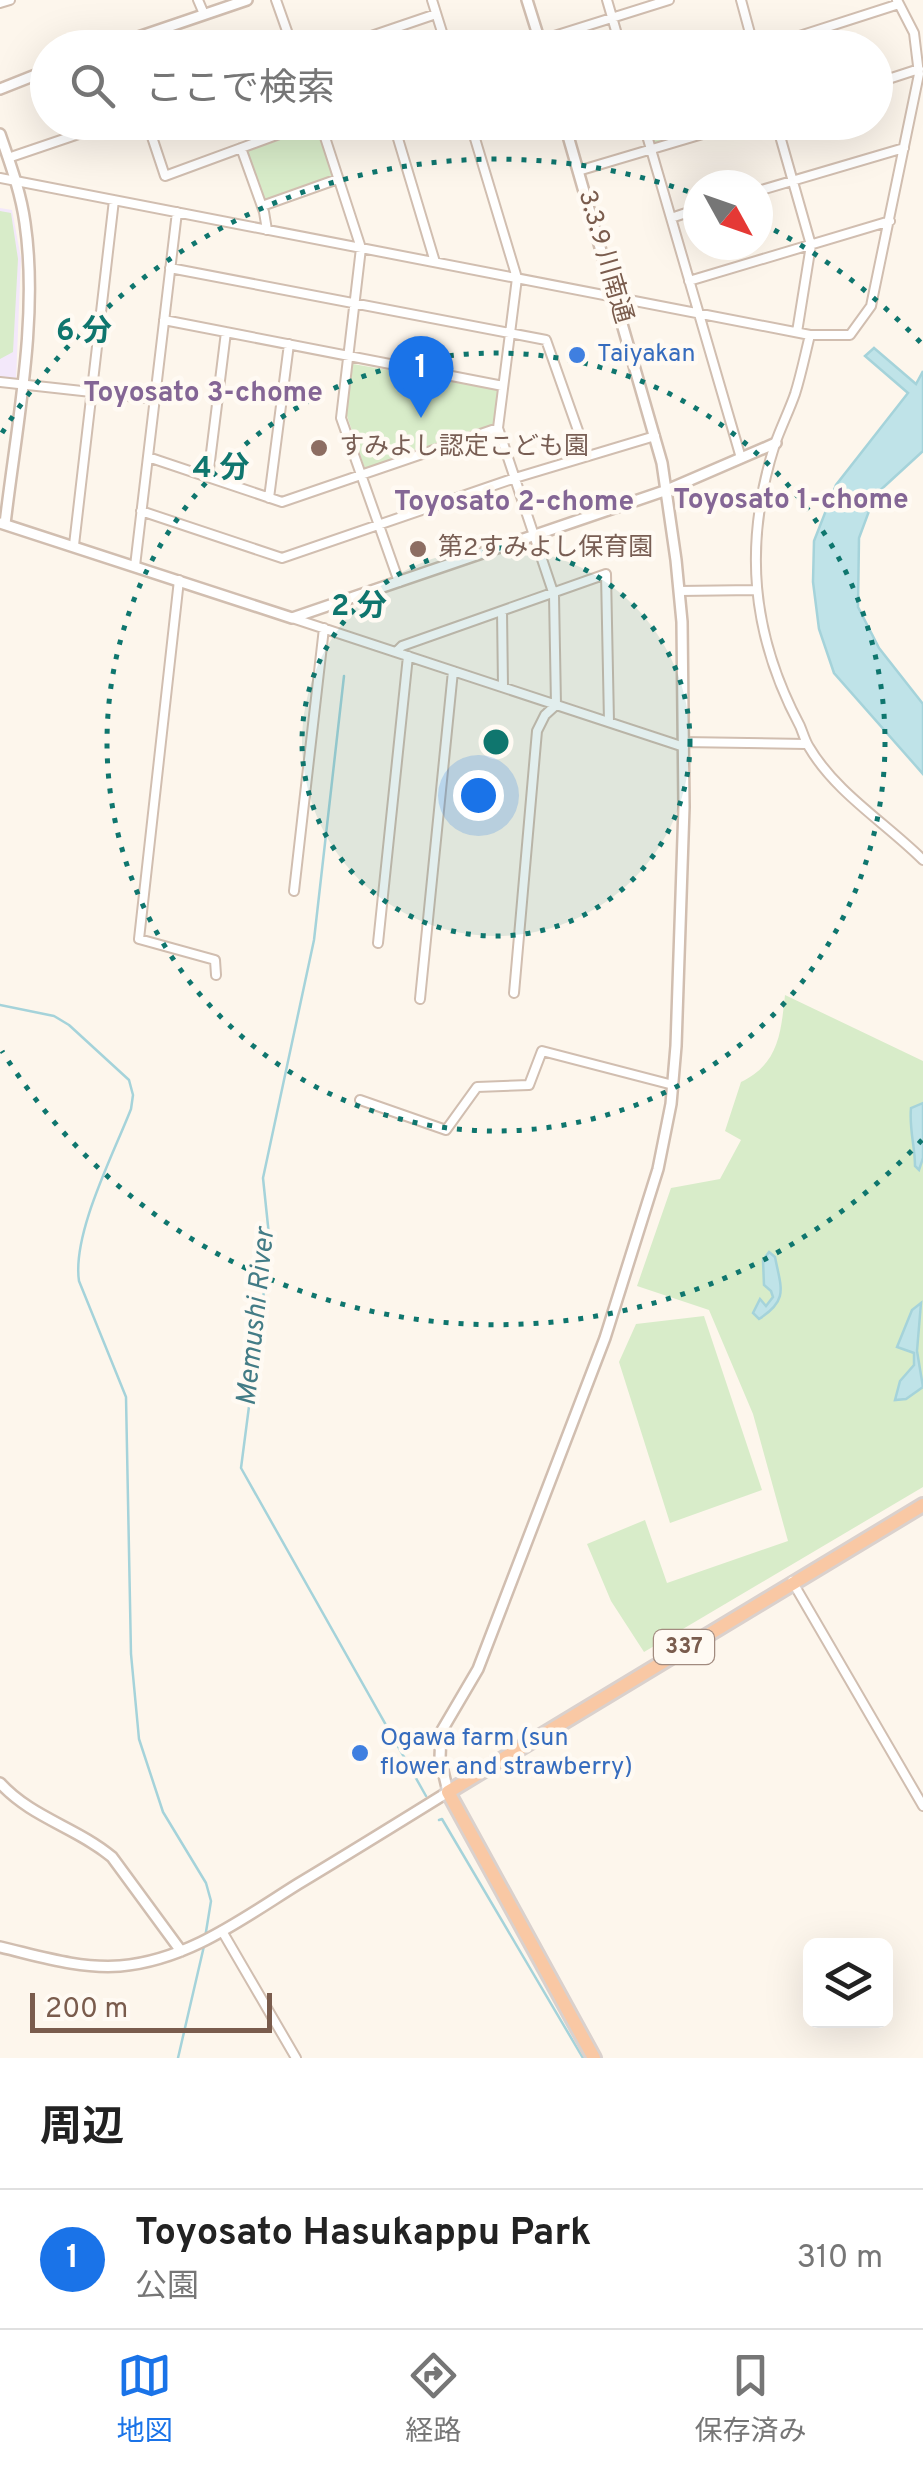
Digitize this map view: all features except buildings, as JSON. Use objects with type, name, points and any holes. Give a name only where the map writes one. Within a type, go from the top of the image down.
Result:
[{"type":"highway","name":"337","points":[[448,1792],[923,1504]]},
{"type":"highway","points":[[448,1792],[594,2058]]},
{"type":"street","points":[[0,4],[10,0]]},
{"type":"street","points":[[198,0],[204,14]]},
{"type":"street","points":[[161,30],[247,0]]},
{"type":"street","points":[[276,0],[287,30]]},
{"type":"street","points":[[432,0],[441,30]]},
{"type":"street","points":[[528,0],[536,30]]},
{"type":"street","points":[[607,0],[616,30]]},
{"type":"street","points":[[576,30],[669,0]]},
{"type":"street","points":[[740,0],[749,30]]},
{"type":"street","points":[[0,178],[810,335],[850,335],[871,306],[890,221],[918,70],[914,33],[898,2],[815,30]]},
{"type":"street","points":[[389,30],[436,14]]},
{"type":"street","points":[[893,78],[918,70]]},
{"type":"street","points":[[0,89],[30,77]]},
{"type":"street","points":[[0,134],[25,224],[28,266],[21,384],[3,524],[684,744],[806,744]]},
{"type":"street","points":[[8,158],[61,140]]},
{"type":"street","points":[[153,140],[165,176],[264,140]]},
{"type":"street","points":[[326,140],[361,248],[341,418],[399,582]]},
{"type":"street","points":[[398,140],[435,262]]},
{"type":"street","points":[[475,140],[517,278],[498,428],[553,593],[556,705]]},
{"type":"street","name":"3.3.9 川南通","points":[[448,1792],[440,1758],[441,1732],[478,1669],[593,1373],[658,1169],[673,1084],[684,807],[679,591],[667,490],[655,436],[569,140]]},
{"type":"street","points":[[648,140],[741,458]]},
{"type":"street","points":[[578,171],[682,140]]},
{"type":"street","points":[[781,140],[811,244],[797,332]]},
{"type":"street","points":[[242,148],[268,230]]},
{"type":"street","points":[[773,186],[904,148]]},
{"type":"street","points":[[262,206],[338,178]]},
{"type":"street","points":[[74,545],[114,200]]},
{"type":"street","points":[[135,566],[177,212]]},
{"type":"street","points":[[670,218],[683,214]]},
{"type":"street","points":[[689,281],[890,221]]},
{"type":"street","points":[[170,268],[546,340],[587,456]]},
{"type":"street","points":[[164,320],[503,386]]},
{"type":"street","points":[[208,477],[226,332]]},
{"type":"street","points":[[810,335],[760,508],[754,552],[755,590],[773,665],[806,744],[833,777],[923,860]]},
{"type":"street","points":[[270,498],[289,344]]},
{"type":"street","points":[[0,382],[155,399]]},
{"type":"street","points":[[148,457],[282,502],[498,428]]},
{"type":"street","points":[[142,511],[282,558],[515,478],[655,436]]},
{"type":"street","points":[[292,618],[667,490],[776,442]]},
{"type":"street","points":[[396,652],[402,646],[606,574],[609,722]]},
{"type":"street","points":[[179,580],[139,940],[215,960],[216,976]]},
{"type":"street","points":[[679,591],[755,590]]},
{"type":"street","points":[[502,611],[503,687]]},
{"type":"street","points":[[294,890],[324,628]]},
{"type":"street","points":[[378,943],[408,656]]},
{"type":"street","points":[[420,999],[453,671]]},
{"type":"street","points":[[514,993],[538,732],[545,714],[556,705]]},
{"type":"street","points":[[360,1100],[446,1130],[476,1088],[530,1085],[542,1051],[673,1084]]},
{"type":"street","points":[[792,1581],[923,1806]]},
{"type":"street","points":[[0,1771],[0,1783],[18,1802],[112,1857],[184,1950]]},
{"type":"street","points":[[0,1948],[100,1966],[152,1961],[184,1950],[220,1932],[448,1792]]},
{"type":"street","points":[[220,1932],[296,2058]]},
{"type":"shaded area","points":[[0,208],[12,210],[21,258],[16,380],[0,378]]},
{"type":"green space","points":[[280,140],[323,140],[335,176],[264,202],[247,151]]},
{"type":"green space","points":[[0,211],[11,213],[18,259],[13,352],[0,359]]},
{"type":"green space","points":[[353,364],[498,389],[494,424],[365,469],[346,413]]},
{"type":"green space","points":[[785,995],[923,1061],[923,1487],[644,1652],[611,1601],[587,1544],[645,1520],[667,1583],[788,1541],[753,1414],[709,1310],[637,1286],[671,1188],[720,1179],[741,1140],[725,1131],[741,1082],[763,1066],[776,1046]]},
{"type":"green space","points":[[704,1316],[762,1490],[670,1523],[619,1362],[636,1324]]},
{"type":"water","points":[[874,348],[916,384],[923,371],[923,451],[875,495],[859,538],[858,607],[879,648],[923,704],[923,774],[834,673],[819,629],[813,582],[814,541],[836,485],[908,393],[865,356]]},
{"type":"water","points":[[923,1103],[923,1158],[919,1170],[915,1166],[911,1108]]},
{"type":"water","points":[[769,1252],[775,1257],[779,1299],[759,1319],[753,1313],[760,1299],[766,1306],[773,1297],[764,1285],[763,1260]]},
{"type":"water","points":[[921,1303],[917,1351],[923,1387],[906,1399],[895,1400],[900,1381],[914,1365],[914,1353],[897,1347],[912,1310]]},
{"type":"waterway","name":"Memushi River","points":[[344,676],[314,940],[263,1178],[270,1245],[241,1468],[426,1796]]},
{"type":"waterway","points":[[0,1005],[54,1016],[69,1025],[129,1080],[133,1095],[88,1218],[78,1262],[79,1281],[126,1397],[131,1654],[139,1739],[163,1812],[206,1883],[211,1901],[205,1938]]},
{"type":"waterway","name":"Memushi River","points":[[439,1820],[442,1819],[583,2058]]},
{"type":"waterway","points":[[178,2058],[204,1946]]},
{"type":"place","name":"Taiyakan","points":[[577,355]]},
{"type":"place","name":"Toyosato Hasukappu Park","points":[[421,418]]},
{"type":"place","name":"すみよし認定こども園","points":[[319,448]]},
{"type":"place","name":"第2すみよし保育園","points":[[418,549]]},
{"type":"place","name":"Ogawa farm (sun flower and strawberry)","points":[[360,1753]]},
{"type":"district","name":"Toyosato 3-chome","points":[[203,394]]},
{"type":"district","name":"Toyosato 1-chome","points":[[791,501]]},
{"type":"district","name":"Toyosato 2-chome","points":[[514,503]]}]
